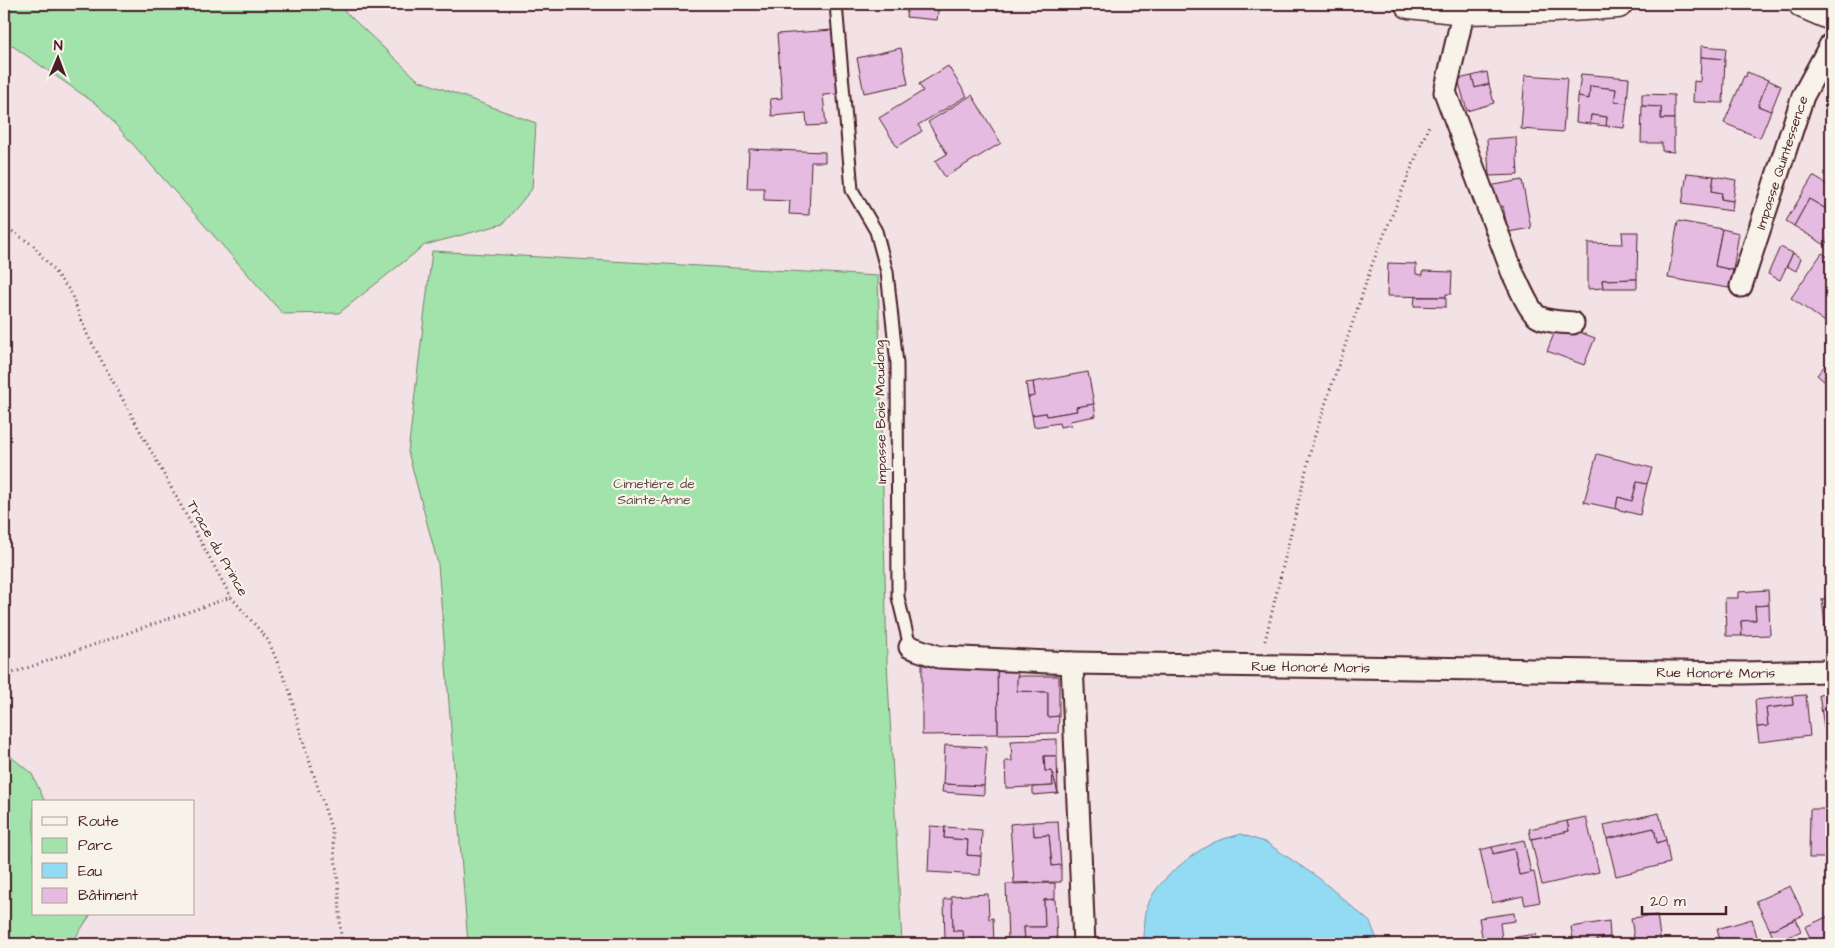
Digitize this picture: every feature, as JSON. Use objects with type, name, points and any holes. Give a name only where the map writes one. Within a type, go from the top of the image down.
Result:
[{"type":"main road","points":[[1409,4],[1464,10],[1618,4]]},
{"type":"main road","points":[[1803,4],[1831,16]]},
{"type":"street","points":[[1464,10],[1445,92],[1513,274],[1527,302],[1537,316],[1546,320],[1573,323]]},
{"type":"street","name":"Impasse Quintessence","points":[[1741,286],[1803,96],[1831,44]]},
{"type":"street","name":"Rue Honoré Moris","points":[[910,647],[939,657],[1072,663],[1742,673],[1831,672]]},
{"type":"street","points":[[1072,663],[1084,944]]},
{"type":"lane","name":"Impasse Bois Moudong","points":[[836,4],[852,190],[876,231],[887,272],[897,364],[898,597],[910,647]]},
{"type":"path","points":[[1259,666],[1313,441],[1373,262],[1432,116],[1445,92]]},
{"type":"path","name":"Trace du Prince","points":[[4,226],[33,245],[70,291],[87,334],[231,597],[268,640],[290,692],[301,736],[332,831],[340,891],[341,940],[338,944]]},
{"type":"path","points":[[4,676],[231,597]]},
{"type":"green space","points":[[4,4],[337,4],[418,80],[536,123],[532,189],[503,224],[425,245],[339,313],[283,314],[99,106],[4,40]]},
{"type":"green space","name":"Cimetière de Sainte-Anne","points":[[432,251],[878,276],[887,662],[902,944],[468,944],[438,564],[408,452]]},
{"type":"green space","points":[[4,751],[32,774],[44,800],[32,800],[32,916],[90,916],[71,944],[4,944]]},
{"type":"water","points":[[1241,834],[1267,843],[1320,879],[1370,922],[1379,944],[1144,944],[1147,908],[1151,898],[1162,882],[1189,858],[1207,846]]},
{"type":"building","points":[[908,4],[939,4],[937,20],[906,17]]},
{"type":"building","points":[[833,30],[839,94],[823,95],[826,125],[807,126],[806,113],[772,116],[770,99],[782,98],[777,34]]},
{"type":"building","points":[[1701,46],[1726,48],[1725,59],[1701,57]]},
{"type":"building","points":[[901,48],[908,84],[864,93],[857,58]]},
{"type":"building","points":[[1701,57],[1725,59],[1723,103],[1693,102],[1694,81],[1700,82]]},
{"type":"building","points":[[948,66],[967,96],[918,125],[922,131],[897,147],[879,118],[923,91],[919,84]]},
{"type":"building","points":[[1487,72],[1489,84],[1475,88],[1472,76]]},
{"type":"building","points":[[1747,72],[1768,80],[1758,106],[1771,111],[1760,138],[1724,123]]},
{"type":"building","points":[[1581,74],[1629,78],[1627,103],[1614,102],[1616,89],[1590,86],[1589,99],[1578,97]]},
{"type":"building","points":[[1525,75],[1567,78],[1563,132],[1521,129]]},
{"type":"building","points":[[1472,76],[1475,88],[1489,84],[1494,103],[1467,111],[1458,79]]},
{"type":"building","points":[[1768,80],[1781,86],[1771,111],[1758,106]]},
{"type":"building","points":[[1590,86],[1616,89],[1614,102],[1627,103],[1624,128],[1606,126],[1607,117],[1591,115],[1590,124],[1576,122],[1578,97],[1589,99]]},
{"type":"building","points":[[1642,94],[1674,95],[1674,119],[1661,119],[1661,107],[1642,106]]},
{"type":"building","points":[[972,95],[1001,143],[945,177],[935,161],[947,154],[928,122]]},
{"type":"building","points":[[1642,106],[1661,107],[1661,119],[1674,119],[1674,152],[1662,151],[1662,143],[1641,143]]},
{"type":"building","points":[[1591,115],[1607,117],[1606,126],[1590,124]]},
{"type":"building","points":[[1516,137],[1518,175],[1489,176],[1487,139]]},
{"type":"building","points":[[749,149],[825,152],[825,162],[811,162],[809,215],[789,214],[790,201],[764,200],[764,188],[747,188]]},
{"type":"building","points":[[1687,173],[1714,176],[1712,191],[1722,193],[1721,199],[1733,201],[1732,211],[1682,204]]},
{"type":"building","points":[[1714,176],[1736,180],[1733,201],[1721,199],[1722,193],[1712,191]]},
{"type":"building","points":[[1813,176],[1831,187],[1831,212],[1809,199],[1794,226],[1786,221]]},
{"type":"building","points":[[1522,180],[1531,228],[1508,232],[1503,206],[1493,208],[1489,186]]},
{"type":"building","points":[[1809,199],[1831,212],[1831,234],[1825,245],[1794,226]]},
{"type":"building","points":[[1678,221],[1722,229],[1715,266],[1733,270],[1729,288],[1668,278]]},
{"type":"building","points":[[1722,229],[1739,233],[1733,270],[1715,266]]},
{"type":"building","points":[[1622,232],[1638,232],[1637,279],[1602,280],[1603,288],[1588,289],[1588,243],[1623,244]]},
{"type":"building","points":[[1780,247],[1793,253],[1780,280],[1768,274]]},
{"type":"building","points":[[1793,253],[1801,258],[1796,271],[1787,266]]},
{"type":"building","points":[[1822,253],[1831,259],[1831,326],[1791,298]]},
{"type":"building","points":[[1388,263],[1416,264],[1416,274],[1423,275],[1423,271],[1452,272],[1451,294],[1446,294],[1446,297],[1387,296]]},
{"type":"building","points":[[1637,279],[1637,288],[1603,288],[1602,280]]},
{"type":"building","points":[[1415,297],[1446,297],[1446,307],[1414,306]]},
{"type":"building","points":[[1558,324],[1595,338],[1584,365],[1547,351]]},
{"type":"building","points":[[1831,358],[1831,387],[1817,375]]},
{"type":"building","points":[[1088,372],[1094,404],[1076,407],[1077,411],[1047,416],[1046,413],[1032,415],[1028,397],[1035,396],[1033,382]]},
{"type":"building","points":[[1033,382],[1035,396],[1028,397],[1026,383]]},
{"type":"building","points":[[1094,404],[1096,416],[1070,421],[1071,425],[1060,427],[1059,423],[1034,427],[1032,415],[1046,413],[1047,416],[1077,411],[1076,407]]},
{"type":"building","points":[[1597,454],[1652,468],[1647,484],[1637,482],[1632,501],[1618,497],[1616,509],[1584,502]]},
{"type":"building","points":[[1637,482],[1647,484],[1640,515],[1616,509],[1618,497],[1632,501]]},
{"type":"building","points":[[1768,590],[1769,605],[1755,606],[1756,620],[1741,621],[1742,636],[1726,636],[1725,598],[1738,598],[1738,592]]},
{"type":"building","points":[[1831,598],[1831,645],[1827,645],[1822,599]]},
{"type":"building","points":[[1769,605],[1770,635],[1742,636],[1741,621],[1756,620],[1755,606]]},
{"type":"building","points":[[997,662],[1018,663],[1017,691],[1048,692],[1048,717],[1059,716],[1058,733],[998,734]]},
{"type":"building","points":[[997,664],[998,734],[922,735],[922,665]]},
{"type":"building","points":[[1017,676],[1059,676],[1059,716],[1048,717],[1048,692],[1017,691]]},
{"type":"building","points":[[1831,693],[1831,739],[1826,740],[1819,695]]},
{"type":"building","points":[[1806,695],[1810,736],[1759,742],[1757,727],[1768,726],[1766,708],[1793,705],[1792,696]]},
{"type":"building","points":[[1792,696],[1793,705],[1766,708],[1768,726],[1757,727],[1755,700]]},
{"type":"building","points":[[1057,739],[1057,756],[1044,756],[1045,771],[1052,771],[1053,786],[1006,788],[1005,761],[1012,761],[1011,741]]},
{"type":"building","points":[[945,745],[987,747],[984,786],[943,784]]},
{"type":"building","points":[[1044,756],[1057,756],[1058,793],[1052,771],[1045,771]]},
{"type":"building","points":[[1052,771],[1058,793],[1033,795],[1033,787],[1053,786]]},
{"type":"building","points":[[943,784],[984,786],[984,795],[942,792]]},
{"type":"building","points":[[1810,809],[1831,809],[1831,858],[1809,858]]},
{"type":"building","points":[[1659,813],[1666,840],[1657,843],[1654,828],[1607,839],[1604,825]]},
{"type":"building","points":[[1586,817],[1599,872],[1542,885],[1531,839],[1569,831],[1567,821]]},
{"type":"building","points":[[1058,821],[1061,865],[1052,866],[1049,835],[1034,836],[1033,822]]},
{"type":"building","points":[[1567,821],[1569,831],[1531,839],[1529,829]]},
{"type":"building","points":[[1033,822],[1034,836],[1049,835],[1052,866],[1061,865],[1061,882],[1014,883],[1010,824]]},
{"type":"building","points":[[930,826],[945,827],[944,838],[968,840],[967,855],[981,856],[980,875],[928,872]]},
{"type":"building","points":[[945,827],[982,830],[981,856],[967,855],[968,840],[944,838]]},
{"type":"building","points":[[1654,828],[1657,843],[1666,840],[1670,863],[1616,876],[1607,839]]},
{"type":"building","points":[[1524,840],[1531,873],[1519,875],[1514,849],[1493,854],[1492,847]]},
{"type":"building","points":[[1492,847],[1493,854],[1514,849],[1519,875],[1534,872],[1540,902],[1525,905],[1523,896],[1492,903],[1480,850]]},
{"type":"building","points":[[1055,883],[1055,899],[1044,900],[1045,927],[1024,927],[1025,941],[1008,941],[1006,884]]},
{"type":"building","points":[[1790,886],[1804,915],[1770,930],[1756,901]]},
{"type":"building","points":[[988,894],[989,919],[993,918],[994,944],[964,944],[963,931],[953,931],[951,896]]},
{"type":"building","points":[[944,899],[952,899],[953,931],[963,931],[964,942],[945,943]]},
{"type":"building","points":[[1055,899],[1057,940],[1025,941],[1024,927],[1045,927],[1044,900]]},
{"type":"building","points":[[1514,913],[1515,921],[1500,923],[1502,939],[1483,942],[1479,918]]},
{"type":"building","points":[[1657,915],[1661,944],[1635,944],[1631,918]]},
{"type":"building","points":[[1831,915],[1831,944],[1813,944],[1805,927]]},
{"type":"building","points":[[1752,919],[1759,944],[1721,944],[1717,929]]},
{"type":"building","points":[[1796,919],[1801,931],[1775,943],[1770,930]]},
{"type":"building","points":[[1609,921],[1610,937],[1597,939],[1598,944],[1574,944],[1571,927]]},
{"type":"building","points":[[1536,934],[1538,944],[1483,944],[1483,942]]},
{"type":"building","points":[[1610,937],[1611,944],[1598,944],[1597,939]]}]
